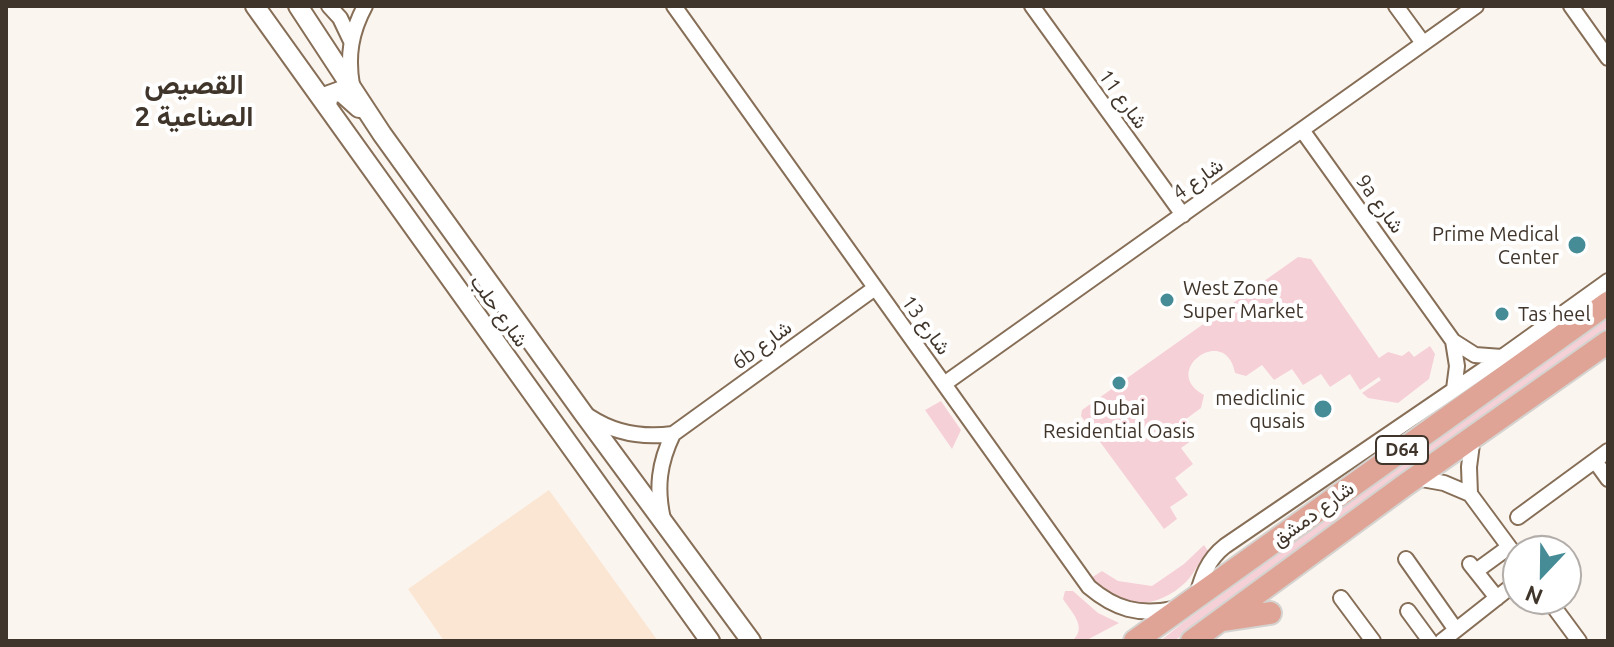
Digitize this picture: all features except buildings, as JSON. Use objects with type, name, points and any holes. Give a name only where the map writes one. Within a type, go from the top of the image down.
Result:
[{"type":"main road","name":"شارع دمشق","points":[[1136,641],[1608,303]]},
{"type":"main road","name":"شارع دمشق","points":[[1192,641],[1473,436],[1608,342]]},
{"type":"main road","points":[[1219,621],[1270,613]]},
{"type":"street","name":"شارع حلب","points":[[255,6],[710,641]]},
{"type":"street","name":"شارع حلب","points":[[298,6],[382,134],[751,641]]},
{"type":"street","points":[[329,6],[345,25],[351,41]]},
{"type":"street","points":[[352,85],[351,41],[365,6]]},
{"type":"street","name":"شارع 13","points":[[674,6],[1096,593],[1119,608],[1139,612],[1157,612],[1188,603]]},
{"type":"street","name":"شارع 11","points":[[1032,6],[1183,215]]},
{"type":"street","points":[[1396,6],[1423,43]]},
{"type":"street","name":"شارع 4","points":[[944,384],[1476,6]]},
{"type":"street","points":[[1571,6],[1608,58]]},
{"type":"street","points":[[327,105],[327,98],[332,92],[343,92],[382,134]]},
{"type":"street","name":"9a شارع","points":[[1302,130],[1453,341]]},
{"type":"street","points":[[1188,603],[1216,553],[1608,281]]},
{"type":"street","name":"6b شارع","points":[[673,434],[875,288]]},
{"type":"street","points":[[1453,341],[1475,355],[1502,357]]},
{"type":"street","points":[[1453,341],[1457,366],[1454,389]]},
{"type":"street","points":[[583,413],[617,431],[645,436],[673,434],[660,467],[659,502],[663,520]]},
{"type":"street","points":[[1470,494],[1473,436]]},
{"type":"street","points":[[1518,517],[1608,451]]},
{"type":"street","points":[[1595,461],[1608,479]]},
{"type":"street","points":[[1416,478],[1444,483],[1470,494],[1502,537]]},
{"type":"street","points":[[1442,641],[1502,594],[1473,568],[1502,557]]},
{"type":"street","points":[[1406,559],[1456,630]]},
{"type":"street","points":[[1341,598],[1373,641]]},
{"type":"street","points":[[1408,611],[1430,641]]},
{"type":"street","points":[[1560,615],[1579,641]]},
{"type":"shaded area","points":[[1298,257],[1311,259],[1379,358],[1388,352],[1402,356],[1409,351],[1414,357],[1430,346],[1435,354],[1429,379],[1398,403],[1368,398],[1362,393],[1381,380],[1379,377],[1360,390],[1350,374],[1330,387],[1321,374],[1303,385],[1292,369],[1274,380],[1262,365],[1246,376],[1235,373],[1229,359],[1220,352],[1199,356],[1189,374],[1192,385],[1204,395],[1201,408],[1186,419],[1198,436],[1181,448],[1193,464],[1175,478],[1188,495],[1170,507],[1177,519],[1164,529],[1081,416],[1082,410]]},
{"type":"shaded area","points":[[1608,316],[1608,327],[1174,641],[1160,641],[1184,622]]},
{"type":"shaded area","points":[[941,401],[961,430],[952,449],[925,410]]},
{"type":"shaded area","points":[[549,490],[658,641],[444,641],[408,589]]},
{"type":"shaded area","points":[[1204,545],[1208,551],[1186,582],[1175,591],[1150,602],[1124,602],[1101,589],[1091,578],[1102,571],[1118,581],[1152,586],[1184,564]]},
{"type":"shaded area","points":[[1065,591],[1073,591],[1098,613],[1119,623],[1085,641],[1072,641],[1077,636],[1079,625],[1063,599]]},
{"type":"place","name":"Prime Medical Center","points":[[1577,245]]},
{"type":"place","name":"West Zone Super Market","points":[[1167,300]]},
{"type":"place","name":"Tas heel","points":[[1502,314]]},
{"type":"place","name":"Dubai Residential Oasis","points":[[1119,383]]},
{"type":"place","name":"mediclinic qusais","points":[[1323,409]]},
{"type":"district","name":"القصيص الصناعية 2","points":[[194,101]]}]
